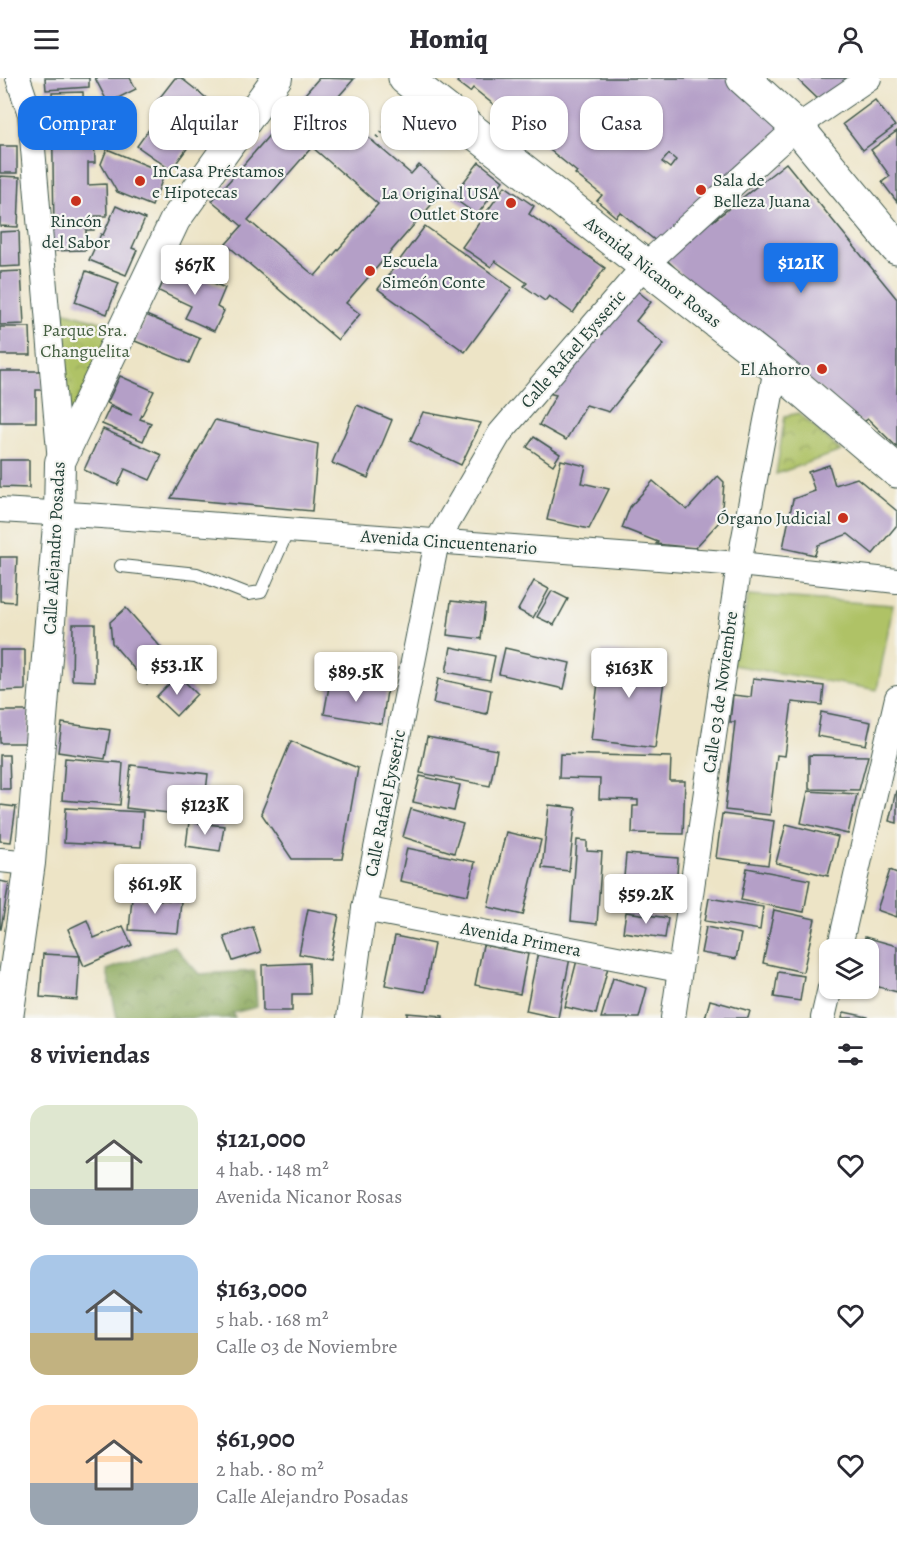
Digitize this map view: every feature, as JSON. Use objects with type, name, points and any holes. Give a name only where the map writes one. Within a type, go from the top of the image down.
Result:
[{"type":"main road","points":[[743,78],[797,127],[897,248]]},
{"type":"main road","name":"Avenida Nicanor Rosas","points":[[404,93],[645,265],[776,368],[897,471]]},
{"type":"street","name":"Calle Alejandro Posadas","points":[[8,1018],[30,863],[59,513],[60,462],[30,114],[18,78]]},
{"type":"street","points":[[60,462],[175,220],[277,78]]},
{"type":"street","name":"Calle Rafael Eysseric","points":[[349,1018],[364,909],[437,541],[500,433],[645,265],[797,127],[869,78]]},
{"type":"street","name":"Calle 03 de Noviembre","points":[[673,1018],[739,564],[776,368]]},
{"type":"street","name":"Avenida Cincuentenario","points":[[0,510],[739,564],[897,581]]},
{"type":"street","points":[[842,939],[897,698]]},
{"type":"street","points":[[0,860],[30,863]]},
{"type":"street","name":"Avenida Primera","points":[[364,909],[679,970]]},
{"type":"street","points":[[823,1018],[827,999]]},
{"type":"lane","points":[[122,566],[197,574],[248,594],[261,592],[288,530]]},
{"type":"path","points":[[373,142],[404,93]]},
{"type":"green space","name":"Parque Sra. Changuelita","points":[[63,311],[114,326],[62,449]]},
{"type":"green space","points":[[799,413],[841,451],[776,474],[785,416]]},
{"type":"green space","points":[[749,595],[893,605],[877,690],[732,665]]},
{"type":"green space","points":[[174,946],[199,974],[255,971],[257,1007],[233,1013],[235,1018],[117,1018],[107,970]]},
{"type":"building","points":[[45,78],[89,78],[89,87],[46,90]]},
{"type":"building","points":[[95,78],[130,78],[136,89],[122,96],[104,96]]},
{"type":"building","points":[[175,78],[181,78],[204,96],[161,96]]},
{"type":"building","points":[[319,78],[354,79],[339,96],[303,96]]},
{"type":"building","points":[[460,78],[734,78],[783,127],[662,246],[620,212],[616,217],[597,201],[602,195],[550,150],[568,150],[568,96],[490,96],[490,102],[473,88],[470,92],[457,82]],"holes":[[[669,154],[676,160],[670,168],[662,162]]]},
{"type":"building","points":[[796,78],[850,78],[819,100]]},
{"type":"building","points":[[83,92],[83,96],[52,96],[52,93]]},
{"type":"building","points":[[875,100],[895,126],[863,150],[843,124]]},
{"type":"building","points":[[149,129],[149,150],[186,150],[171,170],[137,146]]},
{"type":"building","points":[[897,131],[897,202],[882,182],[890,176],[871,150]]},
{"type":"building","points":[[271,133],[271,150],[309,150],[248,220],[315,276],[378,204],[315,150],[369,150],[369,138],[411,174],[419,165],[446,188],[346,303],[360,314],[338,340],[226,244],[242,226],[212,201],[256,150],[259,150]]},
{"type":"building","points":[[0,146],[17,146],[17,173],[0,173]]},
{"type":"building","points":[[53,150],[95,150],[95,163],[88,163],[88,185],[106,184],[107,216],[93,216],[94,230],[86,230],[86,250],[50,251],[50,231],[54,231]]},
{"type":"building","points":[[107,150],[109,150],[165,173],[152,206],[117,192],[101,164]]},
{"type":"building","points":[[479,162],[503,181],[477,215],[452,197]]},
{"type":"building","points":[[786,163],[897,299],[897,447],[868,419],[862,423],[696,289],[665,258],[707,215],[713,221]]},
{"type":"building","points":[[0,176],[20,177],[18,227],[0,226]]},
{"type":"building","points":[[505,186],[534,206],[529,214],[605,268],[573,313],[549,296],[545,301],[524,286],[527,283],[495,261],[491,267],[462,247]]},
{"type":"building","points":[[116,206],[145,219],[132,248],[137,250],[126,275],[89,260]]},
{"type":"building","points":[[425,226],[512,288],[465,352],[378,289]]},
{"type":"building","points":[[19,231],[20,266],[0,267],[0,232]]},
{"type":"building","points":[[171,264],[225,288],[217,307],[224,311],[214,331],[185,318],[191,306],[159,291]]},
{"type":"building","points":[[21,271],[24,324],[0,325],[0,272]]},
{"type":"building","points":[[86,271],[119,283],[107,314],[75,302]]},
{"type":"building","points":[[635,289],[651,302],[636,321],[664,344],[609,412],[586,405],[566,440],[539,425],[556,395],[548,393]]},
{"type":"building","points":[[146,315],[200,338],[189,363],[135,341]]},
{"type":"building","points":[[0,327],[30,327],[31,355],[0,355]]},
{"type":"building","points":[[0,371],[42,371],[42,390],[36,390],[36,422],[0,422]]},
{"type":"building","points":[[120,376],[154,391],[140,419],[151,423],[143,441],[102,424],[110,407],[132,415],[107,403]]},
{"type":"building","points":[[357,405],[392,420],[368,478],[332,463]]},
{"type":"building","points":[[423,412],[481,423],[461,465],[410,441]]},
{"type":"building","points":[[215,420],[318,444],[312,511],[171,498]]},
{"type":"building","points":[[103,429],[162,455],[150,480],[125,469],[118,485],[84,470]]},
{"type":"building","points":[[534,437],[560,454],[553,465],[527,447]]},
{"type":"building","points":[[0,460],[29,460],[29,488],[0,487]]},
{"type":"building","points":[[561,460],[586,466],[582,483],[609,489],[589,529],[547,520]]},
{"type":"building","name":"Órgano Judicial","points":[[829,465],[835,485],[857,478],[897,511],[897,525],[873,554],[848,534],[818,545],[815,555],[783,548],[793,499],[815,491],[808,472]]},
{"type":"building","points":[[718,476],[724,482],[721,520],[695,548],[656,544],[658,542],[622,528],[630,507],[653,481],[687,510]]},
{"type":"building","points":[[0,557],[17,557],[15,602],[0,601]]},
{"type":"building","points":[[534,581],[549,589],[533,618],[518,610]]},
{"type":"building","points":[[552,591],[568,599],[554,625],[537,617]]},
{"type":"building","points":[[451,601],[485,605],[481,639],[447,635]]},
{"type":"building","points":[[126,608],[173,661],[147,684],[112,643],[110,622]]},
{"type":"building","points":[[73,624],[95,624],[95,681],[72,680]]},
{"type":"building","points":[[451,647],[495,656],[490,680],[446,672]]},
{"type":"building","points":[[505,648],[570,663],[564,689],[499,674]]},
{"type":"building","points":[[0,650],[25,650],[25,690],[0,691]]},
{"type":"building","points":[[602,650],[667,658],[655,748],[591,740]]},
{"type":"building","points":[[178,675],[197,694],[176,716],[156,697]]},
{"type":"building","points":[[753,678],[824,686],[822,705],[792,702],[785,756],[777,755],[770,815],[725,810],[735,722],[730,722],[733,695],[751,697]]},
{"type":"building","points":[[438,679],[491,690],[487,714],[433,703]]},
{"type":"building","points":[[330,681],[387,691],[382,724],[324,714]]},
{"type":"building","points":[[0,711],[29,711],[29,743],[0,743]]},
{"type":"building","points":[[821,712],[871,722],[866,745],[817,736]]},
{"type":"building","points":[[62,723],[110,730],[105,759],[58,752]]},
{"type":"building","points":[[427,737],[497,750],[490,786],[420,773]]},
{"type":"building","points":[[291,741],[358,768],[342,859],[292,859],[261,813]]},
{"type":"building","points":[[560,754],[671,757],[670,781],[685,781],[683,834],[632,833],[633,806],[638,806],[638,800],[599,799],[600,779],[559,778]]},
{"type":"building","points":[[0,755],[9,755],[10,789],[0,789]]},
{"type":"building","points":[[809,755],[868,756],[859,790],[809,789]]},
{"type":"building","points":[[65,758],[123,763],[120,805],[62,800]]},
{"type":"building","points":[[131,765],[208,774],[203,817],[126,808]]},
{"type":"building","points":[[420,776],[460,785],[454,811],[413,802]]},
{"type":"building","points":[[808,791],[857,794],[848,834],[801,823]]},
{"type":"building","points":[[897,791],[897,823],[889,821]]},
{"type":"building","points":[[0,805],[16,807],[11,842],[0,841]]},
{"type":"building","points":[[549,805],[576,808],[569,871],[542,868]]},
{"type":"building","points":[[66,808],[143,812],[141,847],[64,843]]},
{"type":"building","points":[[411,809],[463,824],[454,853],[403,837]]},
{"type":"building","points":[[722,814],[774,821],[768,865],[716,858]]},
{"type":"building","points":[[189,822],[224,826],[220,851],[186,846]]},
{"type":"building","points":[[786,824],[838,837],[828,876],[776,863]]},
{"type":"building","points":[[506,832],[541,840],[523,915],[488,907]]},
{"type":"building","points":[[577,840],[587,841],[587,851],[602,852],[597,924],[571,921]]},
{"type":"building","points":[[407,848],[475,862],[468,895],[400,881]]},
{"type":"building","points":[[626,854],[678,858],[675,909],[618,905],[619,877],[624,877]]},
{"type":"building","points":[[747,868],[810,880],[804,912],[741,900]]},
{"type":"building","points":[[890,870],[897,873],[897,917],[877,910]]},
{"type":"building","points":[[0,881],[9,883],[1,929],[0,929]]},
{"type":"building","points":[[132,898],[181,901],[178,933],[129,930]]},
{"type":"building","points":[[709,898],[763,907],[760,930],[705,921]]},
{"type":"building","points":[[308,909],[339,915],[330,960],[299,954]]},
{"type":"building","points":[[774,910],[815,919],[803,972],[763,963]]},
{"type":"building","points":[[626,912],[668,918],[665,938],[623,932]]},
{"type":"building","points":[[87,920],[94,938],[123,926],[132,945],[84,966],[68,929]]},
{"type":"building","points":[[253,927],[261,952],[233,961],[224,937]]},
{"type":"building","points":[[706,927],[741,934],[736,959],[701,953]]},
{"type":"building","points":[[395,936],[434,944],[425,992],[385,985]]},
{"type":"building","points":[[879,941],[897,946],[897,992],[879,987]]},
{"type":"building","points":[[483,945],[528,954],[520,994],[475,985]]},
{"type":"building","points":[[538,952],[570,958],[558,1018],[526,1011]]},
{"type":"building","points":[[43,954],[80,956],[77,1000],[40,997]]},
{"type":"building","points":[[577,960],[608,967],[596,1014],[565,1007]]},
{"type":"building","points":[[309,963],[310,994],[292,994],[292,1011],[263,1011],[262,965]]},
{"type":"building","points":[[778,972],[804,976],[800,1001],[774,997]]},
{"type":"building","points":[[613,978],[647,988],[639,1018],[601,1018]]},
{"type":"building","points":[[710,1000],[750,1011],[748,1018],[705,1018]]},
{"type":"building","points":[[844,1012],[868,1017],[868,1018],[842,1018]]},
{"type":"building","points":[[407,1013],[443,1016],[443,1018],[407,1018]]},
{"type":"place","name":"InCasa Préstamos e Hipotecas","points":[[140,181]]},
{"type":"place","name":"Sala de Belleza Juana","points":[[701,190]]},
{"type":"place","name":"Rincón del Sabor","points":[[76,201]]},
{"type":"place","name":"La Original USA Outlet Store","points":[[511,203]]},
{"type":"place","name":"Escuela Simeón Conte","points":[[370,271]]},
{"type":"place","name":"El Ahorro","points":[[822,369]]},
{"type":"place","name":"Órgano Judicial","points":[[843,518]]}]
